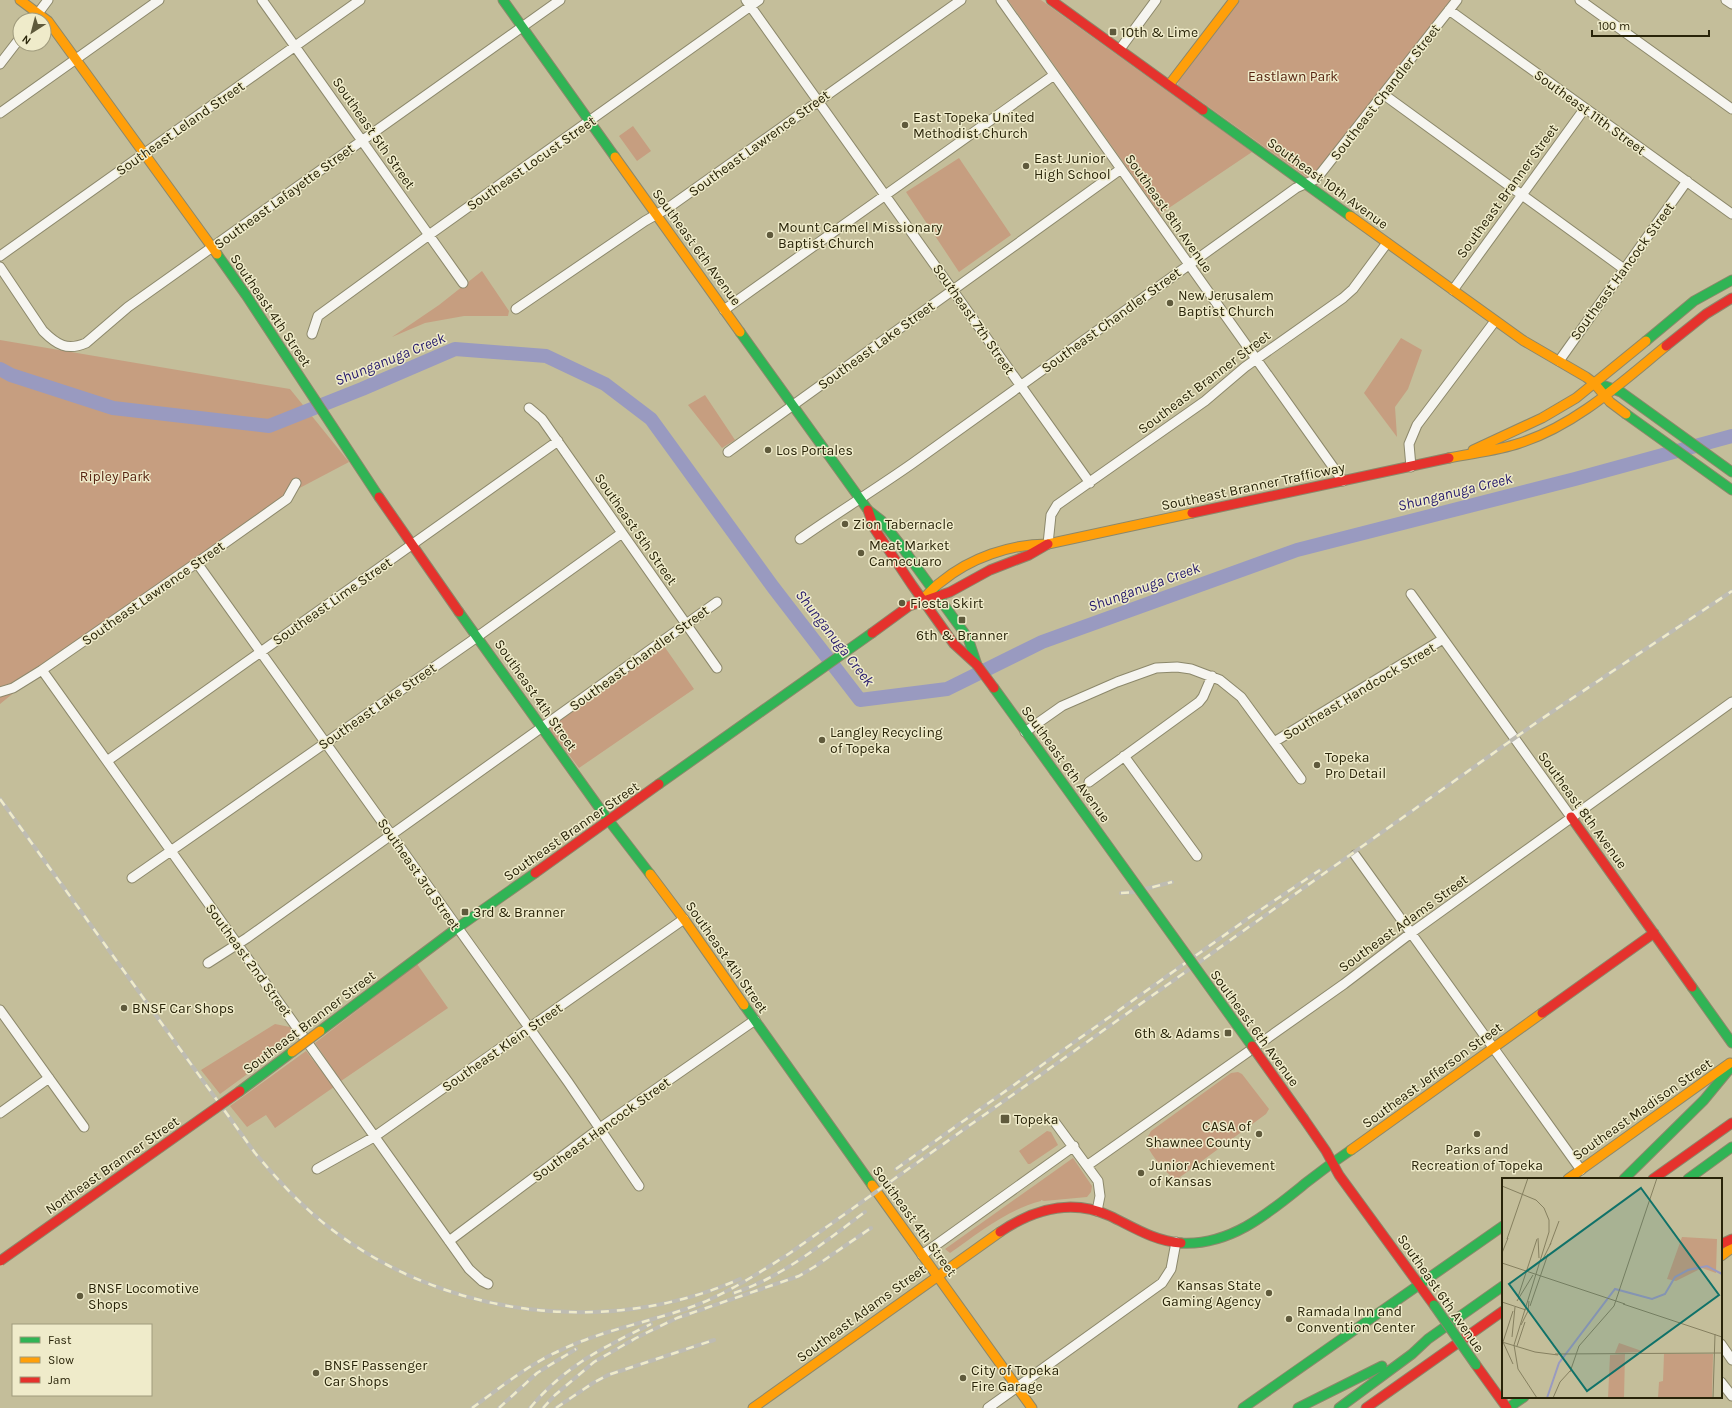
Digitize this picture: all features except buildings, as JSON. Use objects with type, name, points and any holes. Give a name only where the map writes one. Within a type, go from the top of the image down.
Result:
[{"type":"main road","name":"Southeast 4th Street","points":[[20,0],[31,12]]},
{"type":"main road","name":"Southeast 6th Avenue","points":[[503,0],[868,510],[886,526],[968,638],[978,665]]},
{"type":"main road","name":"Southeast 10th Avenue","points":[[1051,0],[1495,321],[1524,341],[1594,383],[1621,392],[1732,472]]},
{"type":"main road","points":[[1169,85],[1234,0]]},
{"type":"main road","name":"Southeast 4th Street","points":[[52,27],[246,295],[412,545],[542,727],[684,919],[1032,1408]]},
{"type":"main road","name":"Southeast Branner Trafficway","points":[[1464,455],[1542,418],[1576,398],[1694,301],[1732,280]]},
{"type":"main road","name":"Southeast Branner Trafficway","points":[[1048,544],[1464,455],[1498,450],[1538,436],[1587,409],[1695,322],[1714,308],[1732,298]]},
{"type":"main road","name":"Southeast 10th Avenue","points":[[1594,383],[1610,402],[1732,490]]},
{"type":"main road","name":"Southeast 6th Avenue","points":[[868,510],[874,528],[922,600],[954,644],[978,665],[1304,1119],[1326,1151],[1339,1175],[1508,1408]]},
{"type":"main road","name":"Southeast Branner Street","points":[[935,593],[942,580],[988,556],[1007,549],[1035,543],[1048,544]]},
{"type":"main road","name":"Southeast Branner Street","points":[[240,1091],[457,928],[909,606],[935,593],[950,592],[990,570],[1029,555],[1048,544]]},
{"type":"main road","name":"Southeast 8th Avenue","points":[[1571,817],[1732,1043]]},
{"type":"main road","name":"Southeast Jefferson Street","points":[[1176,1242],[1196,1243],[1224,1237],[1262,1216],[1332,1163],[1654,933]]},
{"type":"main road","name":"Southeast Madison Street","points":[[1569,1178],[1732,1062]]},
{"type":"main road","points":[[1625,1178],[1704,1100],[1732,1066]]},
{"type":"main road","name":"Northeast Branner Street","points":[[0,1261],[240,1091]]},
{"type":"main road","points":[[1654,1178],[1732,1123]]},
{"type":"main road","points":[[1689,1178],[1732,1147]]},
{"type":"main road","name":"Southeast Adams Street","points":[[752,1408],[937,1276],[1024,1218],[1050,1208],[1074,1206],[1097,1211]]},
{"type":"main road","points":[[1097,1211],[1112,1216],[1149,1236],[1176,1242]]},
{"type":"main road","points":[[1243,1408],[1502,1227]]},
{"type":"main road","points":[[1722,1244],[1732,1239]]},
{"type":"main road","points":[[1722,1255],[1732,1248]]},
{"type":"main road","points":[[1298,1408],[1368,1374],[1428,1339],[1502,1287]]},
{"type":"main road","points":[[1366,1408],[1502,1312]]},
{"type":"main road","points":[[1473,1333],[1502,1322]]},
{"type":"main road","points":[[1339,1408],[1412,1354],[1428,1339]]},
{"type":"main road","points":[[1508,1408],[1523,1398]]},
{"type":"street","points":[[40,12],[48,0]]},
{"type":"street","points":[[0,113],[159,0]]},
{"type":"street","name":"Southeast 5th Street","points":[[262,0],[464,283]]},
{"type":"street","name":"Southeast Leland Street","points":[[0,256],[360,0]]},
{"type":"street","name":"Southeast Lafayette Street","points":[[0,267],[43,331],[51,339],[67,347],[78,346],[86,343],[128,307],[560,0]]},
{"type":"street","name":"Southeast Locust Street","points":[[312,334],[318,316],[429,235],[590,122],[748,3],[759,0]]},
{"type":"street","name":"Southeast Lawrence Street","points":[[516,309],[645,220],[668,208],[961,0]]},
{"type":"street","name":"Southeast 8th Avenue","points":[[1001,0],[1343,481]]},
{"type":"street","points":[[1120,49],[1156,0]]},
{"type":"street","name":"Southeast Chandler Street","points":[[800,539],[913,463],[1296,188],[1314,180],[1457,0]]},
{"type":"street","points":[[1580,0],[1732,109]]},
{"type":"street","points":[[1726,0],[1732,4]]},
{"type":"street","name":"Southeast 7th Street","points":[[748,3],[1090,483]]},
{"type":"street","name":"Southeast 11th Street","points":[[1449,10],[1732,214]]},
{"type":"street","points":[[0,64],[12,48]]},
{"type":"street","points":[[724,310],[1054,75]]},
{"type":"street","points":[[1383,94],[1624,269]]},
{"type":"street","name":"Southeast Branner Street","points":[[1453,290],[1585,108]]},
{"type":"street","name":"Southeast Lake Street","points":[[728,452],[1121,169]]},
{"type":"street","name":"Southeast Hancock Street","points":[[1559,361],[1687,181]]},
{"type":"street","name":"Southeast Branner Street","points":[[1048,544],[1051,515],[1057,505],[1205,401],[1256,359],[1343,298],[1353,289],[1387,243]]},
{"type":"street","points":[[1411,467],[1409,444],[1417,424],[1495,321]]},
{"type":"street","name":"Southeast 5th Street","points":[[529,408],[542,419],[558,441],[717,668]]},
{"type":"street","name":"Southeast Lime Street","points":[[106,761],[558,441]]},
{"type":"street","name":"Southeast Lawrence Street","points":[[0,692],[13,688],[42,670],[197,563],[287,499],[296,483]]},
{"type":"street","name":"Southeast Lake Street","points":[[132,878],[622,533]]},
{"type":"street","name":"Southeast 3rd Street","points":[[197,563],[600,1128],[639,1186]]},
{"type":"street","name":"Southeast 8th Avenue","points":[[1411,594],[1571,817]]},
{"type":"street","name":"Southeast Chandler Street","points":[[208,963],[238,944],[717,602]]},
{"type":"street","name":"Southeast Handcock Street","points":[[1274,742],[1444,639]]},
{"type":"street","points":[[1025,732],[1062,706],[1116,682],[1156,668],[1177,667],[1191,669],[1212,676],[1231,688],[1241,697],[1301,779]]},
{"type":"street","name":"Southeast 2nd Street","points":[[42,670],[469,1269],[482,1281],[488,1284]]},
{"type":"street","points":[[1089,782],[1199,702],[1212,676]]},
{"type":"street","name":"Southeast Adams Street","points":[[1088,1165],[1337,989],[1411,932],[1732,702]]},
{"type":"street","points":[[1124,756],[1197,856]]},
{"type":"street","points":[[1355,855],[1581,1170]]},
{"type":"street","name":"Southeast Klein Street","points":[[317,1169],[374,1137],[684,919]]},
{"type":"street","points":[[0,1010],[84,1127]]},
{"type":"street","name":"Southeast Hancock Street","points":[[449,1241],[600,1128],[755,1020]]},
{"type":"street","points":[[0,1113],[49,1078]]},
{"type":"street","points":[[1054,1121],[1088,1165],[1098,1181],[1100,1188],[1097,1211]]},
{"type":"street","points":[[922,1255],[1074,1146]]},
{"type":"street","points":[[988,1408],[1162,1283],[1171,1269],[1176,1242]]},
{"type":"street","points":[[1722,1345],[1732,1360]]},
{"type":"street","points":[[1722,1383],[1732,1396]]},
{"type":"green space","points":[[1008,0],[1041,0],[1252,152],[1160,214]]},
{"type":"green space","name":"Eastlawn Park","points":[[1240,0],[1451,0],[1319,168],[1308,178],[1178,85],[1179,77]]},
{"type":"green space","points":[[633,126],[651,151],[637,161],[619,136]]},
{"type":"green space","points":[[959,158],[1011,235],[959,272],[906,192]]},
{"type":"green space","points":[[482,271],[509,311],[508,316],[464,316],[425,323],[392,337],[439,305]]},
{"type":"green space","points":[[1401,338],[1422,350],[1408,389],[1395,407],[1397,437],[1364,393]]},
{"type":"green space","name":"Ripley Park","points":[[0,340],[290,389],[349,462],[292,492],[42,670],[0,704]]},
{"type":"green space","points":[[705,395],[735,440],[722,448],[688,405]]},
{"type":"green space","points":[[664,646],[694,689],[579,768],[551,731],[551,726]]},
{"type":"green space","points":[[417,964],[448,1008],[341,1081],[315,1043]]},
{"type":"green space","points":[[275,1024],[290,1027],[297,1038],[220,1094],[201,1070]]},
{"type":"green space","points":[[306,1051],[334,1087],[275,1128],[266,1115],[247,1127],[230,1106]]},
{"type":"green space","points":[[1238,1072],[1242,1074],[1269,1109],[1266,1114],[1176,1180],[1168,1174],[1148,1147],[1147,1140],[1151,1131],[1231,1073]]},
{"type":"green space","points":[[1047,1131],[1051,1132],[1058,1145],[1028,1164],[1019,1151]]},
{"type":"green space","points":[[1073,1158],[1092,1186],[1091,1192],[1087,1197],[1041,1200],[1004,1216],[950,1253],[945,1249]]},
{"type":"waterway","name":"Shunganuga Creek","points":[[0,369],[11,375],[113,408],[269,426],[362,389],[455,349],[546,356],[605,384],[651,419],[773,587],[860,700],[947,689],[1042,642],[1297,550],[1575,479],[1732,436]]},
{"type":"railway","points":[[472,1408],[515,1377],[549,1356],[593,1337],[677,1312],[707,1301],[767,1268],[1540,720],[1732,591]]},
{"type":"railway","points":[[0,799],[255,1153],[281,1183],[309,1211],[330,1228],[375,1258],[424,1282],[475,1299],[528,1309],[582,1312],[636,1308],[689,1297],[740,1279]]},
{"type":"railway","points":[[896,1169],[1250,917],[1320,870]]},
{"type":"railway","points":[[1121,893],[1134,892],[1172,882]]},
{"type":"railway","points":[[734,1293],[769,1278],[786,1268],[818,1247],[865,1212]]},
{"type":"railway","points":[[543,1408],[555,1395],[594,1362],[636,1338],[677,1318],[799,1276],[871,1228]]},
{"type":"railway","points":[[530,1408],[557,1380],[571,1369],[616,1341],[651,1324]]},
{"type":"railway","points":[[556,1408],[593,1383],[608,1375],[714,1340]]},
{"type":"railway","points":[[499,1408],[537,1373],[576,1349]]},
{"type":"traffic: fast","points":[[503,0],[615,157]]},
{"type":"traffic: fast","points":[[1203,110],[1350,216]]},
{"type":"traffic: fast","points":[[217,254],[246,295],[379,497]]},
{"type":"traffic: fast","points":[[1646,341],[1694,301],[1732,280]]},
{"type":"traffic: fast","points":[[740,332],[868,510],[881,520],[899,543],[968,638],[977,665]]},
{"type":"traffic: fast","points":[[1605,386],[1621,392],[1732,472]]},
{"type":"traffic: fast","points":[[1626,414],[1732,490]]},
{"type":"traffic: fast","points":[[459,612],[603,813],[650,874]]},
{"type":"traffic: fast","points":[[659,784],[872,633]]},
{"type":"traffic: fast","points":[[994,688],[1054,771]]},
{"type":"traffic: fast","points":[[1054,771],[1252,1046]]},
{"type":"traffic: fast","points":[[320,1031],[457,928],[535,873]]},
{"type":"traffic: fast","points":[[1692,987],[1732,1043]]},
{"type":"traffic: fast","points":[[744,1005],[872,1185]]},
{"type":"traffic: fast","points":[[240,1091],[292,1052]]},
{"type":"traffic: fast","points":[[1625,1178],[1704,1100],[1732,1066]]},
{"type":"traffic: fast","points":[[1689,1178],[1732,1147]]},
{"type":"traffic: fast","points":[[1181,1243],[1217,1239],[1249,1225],[1279,1205],[1351,1150]]},
{"type":"traffic: fast","points":[[1243,1408],[1502,1227]]},
{"type":"traffic: fast","points":[[1339,1408],[1412,1354],[1428,1339],[1502,1287]]},
{"type":"traffic: fast","points":[[1434,1305],[1476,1365]]},
{"type":"traffic: fast","points":[[1298,1408],[1382,1366]]},
{"type":"traffic: fast","points":[[1508,1408],[1523,1398]]},
{"type":"traffic: slow","points":[[20,0],[48,21],[217,254]]},
{"type":"traffic: slow","points":[[1169,85],[1234,0]]},
{"type":"traffic: slow","points":[[615,157],[740,332]]},
{"type":"traffic: slow","points":[[1350,216],[1524,341],[1586,377],[1594,383],[1610,402],[1626,414]]},
{"type":"traffic: slow","points":[[1473,450],[1542,418],[1576,398],[1646,341]]},
{"type":"traffic: slow","points":[[1449,458],[1511,446],[1541,435],[1579,414],[1598,401],[1666,346]]},
{"type":"traffic: slow","points":[[925,597],[952,573],[991,554],[1019,547],[1048,544],[1192,513]]},
{"type":"traffic: slow","points":[[650,874],[686,922],[744,1005]]},
{"type":"traffic: slow","points":[[1351,1150],[1542,1013]]},
{"type":"traffic: slow","points":[[292,1052],[320,1031]]},
{"type":"traffic: slow","points":[[1569,1178],[1730,1063]]},
{"type":"traffic: slow","points":[[872,1185],[1032,1408]]},
{"type":"traffic: slow","points":[[753,1408],[1000,1232]]},
{"type":"traffic: slow","points":[[1722,1255],[1732,1248]]},
{"type":"traffic: jam","points":[[1051,0],[1203,110]]},
{"type":"traffic: jam","points":[[1666,346],[1706,314],[1732,298]]},
{"type":"traffic: jam","points":[[1192,513],[1449,458]]},
{"type":"traffic: jam","points":[[379,497],[459,612]]},
{"type":"traffic: jam","points":[[868,510],[874,528],[912,585],[954,644],[977,665],[994,688]]},
{"type":"traffic: jam","points":[[872,633],[909,606],[950,592],[990,570],[1029,555],[1048,544]]},
{"type":"traffic: jam","points":[[535,873],[659,784]]},
{"type":"traffic: jam","points":[[1571,817],[1692,987]]},
{"type":"traffic: jam","points":[[1542,1013],[1654,933]]},
{"type":"traffic: jam","points":[[1252,1046],[1304,1119]]},
{"type":"traffic: jam","points":[[0,1261],[240,1091]]},
{"type":"traffic: jam","points":[[1304,1119],[1326,1151],[1339,1175],[1434,1305]]},
{"type":"traffic: jam","points":[[1654,1178],[1732,1123]]},
{"type":"traffic: jam","points":[[1000,1232],[1026,1217],[1039,1212],[1067,1207],[1095,1211],[1110,1216],[1135,1229],[1153,1236],[1171,1242],[1181,1243]]},
{"type":"traffic: jam","points":[[1722,1244],[1732,1239]]},
{"type":"traffic: jam","points":[[1366,1408],[1502,1312]]},
{"type":"traffic: jam","points":[[1476,1365],[1507,1408]]},
{"type":"place","name":"10th & Lime","points":[[1113,32]]},
{"type":"place","name":"East Topeka United Methodist Church","points":[[905,125]]},
{"type":"place","name":"East Junior High School","points":[[1026,166]]},
{"type":"place","name":"Mount Carmel Missionary Baptist Church","points":[[770,235]]},
{"type":"place","name":"New Jerusalem Baptist Church","points":[[1170,303]]},
{"type":"place","name":"Los Portales","points":[[768,450]]},
{"type":"place","name":"Zion Tabernacle","points":[[845,524]]},
{"type":"place","name":"Meat Market Camecuaro","points":[[861,553]]},
{"type":"place","name":"Fiesta Skirt","points":[[902,603]]},
{"type":"place","name":"6th & Branner","points":[[962,620]]},
{"type":"place","name":"Langley Recycling of Topeka","points":[[822,740]]},
{"type":"place","name":"Topeka Pro Detail","points":[[1317,765]]},
{"type":"place","name":"3rd & Branner","points":[[465,912]]},
{"type":"place","name":"BNSF Car Shops","points":[[124,1008]]},
{"type":"place","name":"6th & Adams","points":[[1228,1033]]},
{"type":"place","name":"Topeka","points":[[1005,1119]]},
{"type":"place","name":"CASA of Shawnee County","points":[[1259,1134]]},
{"type":"place","name":"Parks and Recreation of Topeka","points":[[1477,1134]]},
{"type":"place","name":"Junior Achievement of Kansas","points":[[1141,1173]]},
{"type":"place","name":"Kansas State Gaming Agency","points":[[1269,1293]]},
{"type":"place","name":"BNSF Locomotive Shops","points":[[80,1296]]},
{"type":"place","name":"Ramada Inn and Convention Center","points":[[1289,1319]]},
{"type":"place","name":"BNSF Passenger Car Shops","points":[[316,1373]]},
{"type":"place","name":"City of Topeka Fire Garage","points":[[963,1378]]}]
